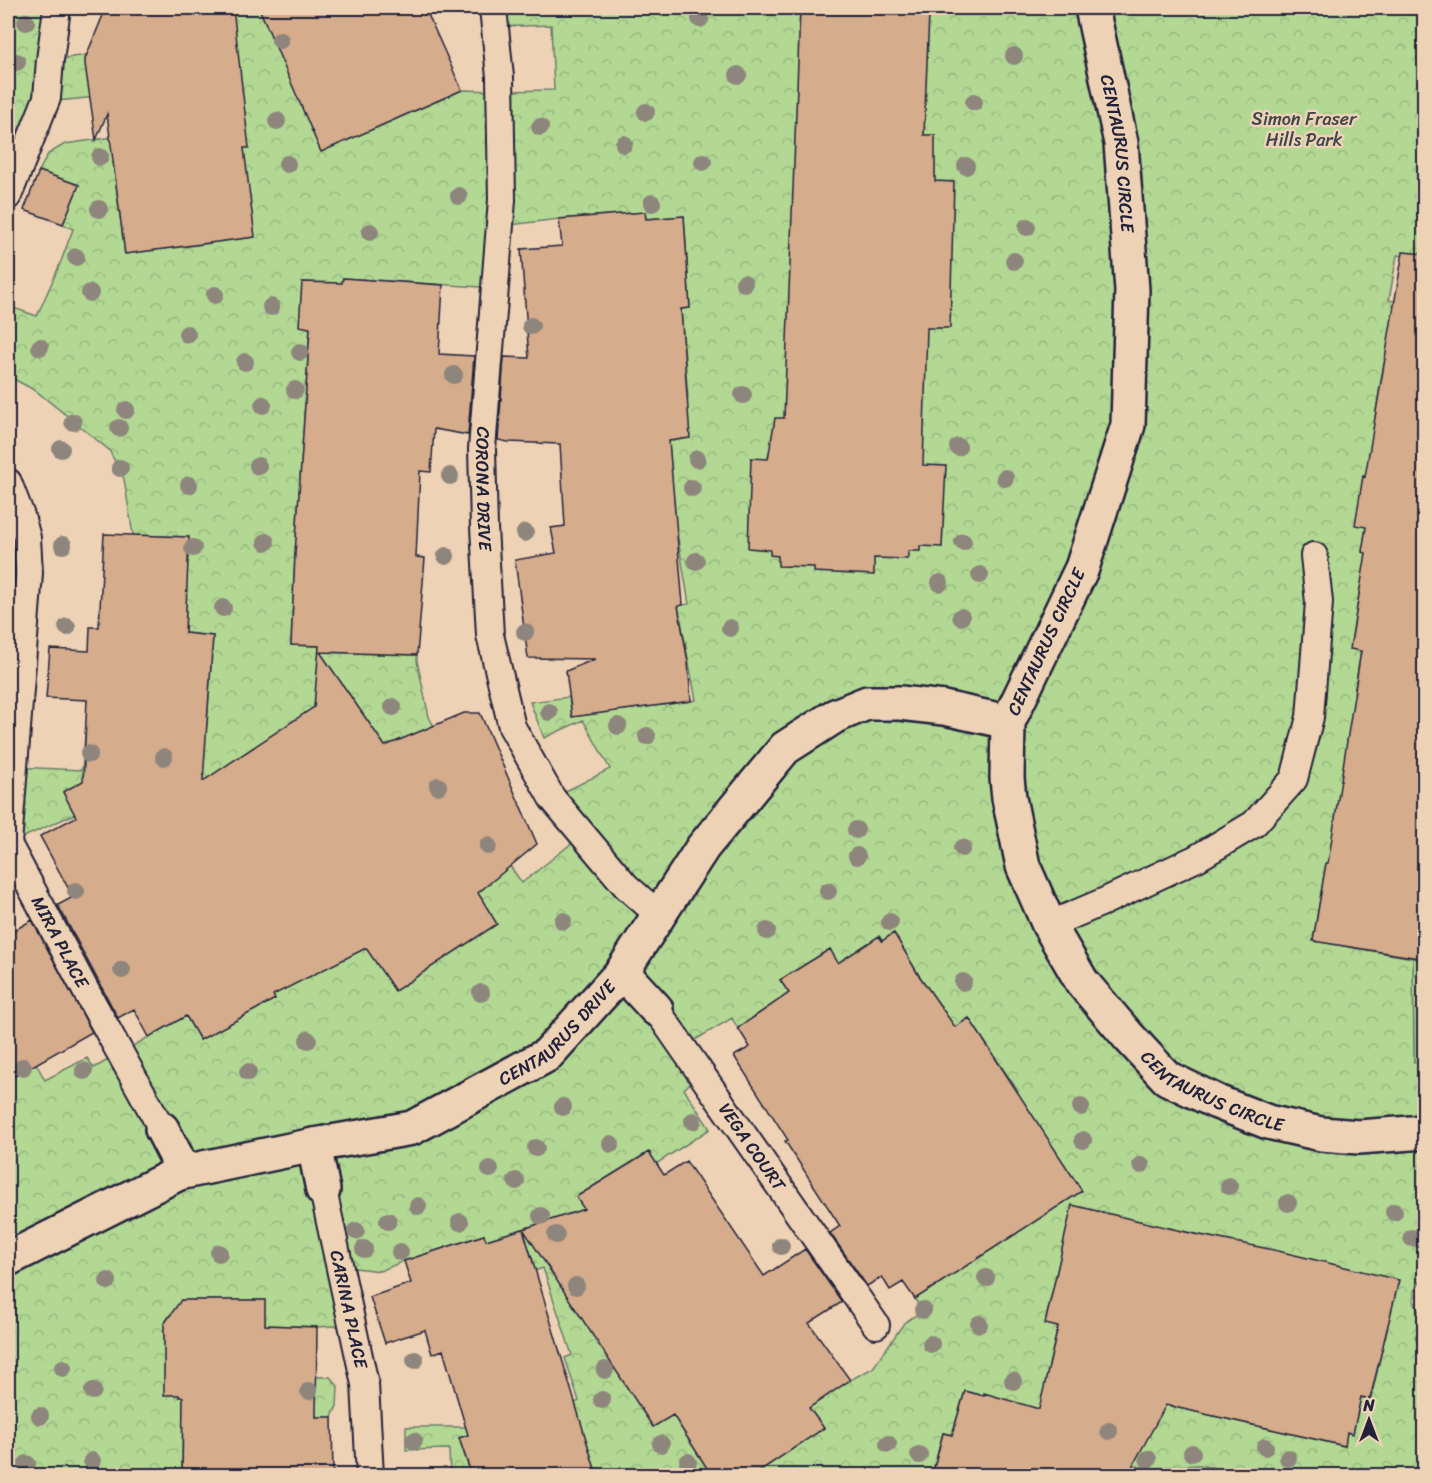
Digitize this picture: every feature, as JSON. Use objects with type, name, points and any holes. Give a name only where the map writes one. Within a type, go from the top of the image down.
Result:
[{"type":"street","name":"CENTAURUS CIRCLE","points":[[1092,8],[1121,142],[1132,290],[1128,425],[1082,568],[1008,722],[1009,798],[1023,866],[1049,925],[1082,982],[1167,1078],[1268,1122],[1310,1132],[1359,1137],[1425,1132]]},
{"type":"street","name":"CENTAURUS DRIVE","points":[[8,1259],[179,1173],[314,1145],[412,1128],[547,1054],[622,972],[703,847],[785,748],[835,716],[867,703],[900,704],[944,708],[1008,722]]},
{"type":"street","name":"VEGA COURT","points":[[622,972],[656,1009]]},
{"type":"street","name":"MIRA PLACE","points":[[162,1129],[176,1156],[179,1173]]},
{"type":"street","name":"CARINA PLACE","points":[[314,1145],[323,1190]]},
{"type":"lane","points":[[8,196],[46,102],[57,8]]},
{"type":"lane","name":"CORONA DRIVE","points":[[493,8],[500,77],[502,200],[482,449],[490,635],[512,727],[552,798],[627,886],[660,915]]},
{"type":"lane","name":"MIRA PLACE","points":[[8,482],[27,538],[29,573],[9,844],[162,1129]]},
{"type":"lane","points":[[1049,925],[1197,858],[1254,824],[1294,779],[1311,717],[1319,602],[1314,556]]},
{"type":"lane","name":"VEGA COURT","points":[[656,1009],[876,1325]]},
{"type":"lane","name":"CARINA PLACE","points":[[323,1190],[365,1384],[370,1476]]},
{"type":"green space","points":[[8,8],[57,8],[51,60],[122,50],[117,95],[46,102],[24,153],[8,147],[8,56],[14,40],[8,37]]},
{"type":"green space","points":[[57,8],[90,8],[76,10]]},
{"type":"green space","name":"Simon Fraser Hills Park","points":[[208,8],[311,8],[366,132],[462,90],[554,90],[551,25],[495,27],[493,8],[576,8],[579,14],[592,8],[1424,8],[1424,259],[1397,255],[1389,300],[1399,302],[1383,368],[1373,429],[1375,479],[1363,477],[1366,527],[1362,552],[1375,554],[1360,588],[1350,649],[1361,651],[1354,693],[1365,696],[1338,865],[1326,863],[1313,941],[1413,958],[1414,1062],[1424,1061],[1424,1279],[1414,1291],[1415,1297],[1413,1298],[1422,1321],[1418,1321],[1423,1333],[1415,1336],[1424,1360],[1424,1475],[1230,1475],[1199,1465],[1150,1469],[1091,1449],[984,1394],[984,1396],[965,1391],[952,1435],[943,1433],[932,1475],[752,1475],[824,1428],[809,1408],[850,1380],[873,1368],[904,1323],[922,1311],[915,1299],[1054,1209],[1051,1205],[1079,1186],[1054,1149],[990,1108],[1018,1091],[969,1018],[934,1041],[944,1011],[893,933],[882,941],[879,937],[838,963],[830,949],[780,980],[789,993],[752,1018],[754,1021],[738,1029],[732,1018],[683,1047],[701,1073],[684,1089],[710,1129],[656,1164],[648,1152],[576,1197],[608,1243],[604,1351],[653,1427],[674,1414],[712,1475],[597,1475],[574,1403],[579,1401],[565,1358],[572,1355],[543,1268],[499,1283],[497,1276],[534,1263],[522,1229],[486,1240],[484,1235],[380,1271],[355,1268],[336,1249],[352,1325],[317,1327],[265,1325],[264,1300],[181,1300],[180,1315],[170,1315],[164,1324],[164,1350],[180,1397],[183,1397],[182,1475],[16,1475],[8,1445],[8,1012],[45,1080],[87,1058],[94,1068],[186,1016],[200,1040],[275,999],[138,751],[63,792],[75,814],[8,844],[14,767],[82,770],[86,724],[207,725],[213,636],[185,633],[188,537],[133,535],[124,479],[109,450],[36,391],[8,376],[8,306],[37,316],[73,229],[63,224],[79,185],[39,171],[48,154],[65,144],[121,136],[113,163],[125,254],[211,243],[199,153],[215,58]],"holes":[[[645,212],[646,219],[684,216],[690,307],[681,309],[688,398],[669,441],[674,515],[689,604],[678,606],[696,700],[572,717],[569,697],[530,702],[544,738],[583,720],[610,769],[554,797],[659,912],[582,835],[522,883],[510,866],[429,717],[417,655],[319,652],[319,646],[291,645],[310,328],[302,282],[342,283],[343,278],[495,288],[500,226]],[[1093,1211],[1287,1254],[1386,1331],[1371,1399],[1361,1397],[1352,1434],[1347,1432],[1344,1446],[1153,1402],[1049,1365],[1058,1327],[1045,1323],[1060,1258]]]},
{"type":"green space","points":[[1413,958],[1424,960],[1424,1061],[1414,1063]]},
{"type":"green space","points":[[264,1376],[330,1377],[338,1386],[337,1406],[332,1417],[282,1418]]},
{"type":"green space","points":[[406,1427],[466,1427],[469,1435],[459,1438],[471,1475],[450,1475],[449,1449],[406,1450]]},
{"type":"building","points":[[106,8],[233,8],[249,148],[244,148],[255,237],[125,254],[107,114],[96,140],[85,64]]},
{"type":"building","points":[[259,8],[425,8],[462,90],[321,152]]},
{"type":"building","points":[[832,8],[892,8],[892,13],[929,14],[924,135],[935,135],[935,181],[954,182],[950,328],[927,328],[923,465],[946,466],[942,547],[920,546],[920,551],[908,551],[908,559],[874,558],[874,575],[814,572],[814,567],[778,566],[778,556],[770,555],[770,550],[748,548],[751,458],[768,459],[775,418],[784,418],[800,10],[831,11]]},
{"type":"building","points":[[39,171],[79,185],[63,224],[24,210]]},
{"type":"building","points":[[645,212],[646,219],[684,216],[690,308],[681,309],[690,438],[669,441],[683,605],[678,606],[688,662],[691,701],[572,717],[566,671],[595,659],[528,658],[515,560],[556,553],[551,528],[565,526],[560,444],[498,440],[504,357],[529,358],[521,249],[562,246],[559,219]]},
{"type":"building","points":[[1403,252],[1425,254],[1425,959],[1313,941],[1326,863],[1328,863],[1361,651],[1350,649],[1366,553],[1362,552],[1366,527],[1355,525]]},
{"type":"building","points":[[343,278],[443,285],[439,354],[474,356],[468,435],[434,429],[431,472],[420,471],[416,557],[425,558],[417,655],[320,652],[385,746],[464,713],[480,713],[537,844],[478,893],[497,924],[395,991],[366,948],[273,995],[275,999],[200,1040],[186,1016],[149,1037],[134,1009],[118,1018],[58,905],[73,897],[40,836],[76,817],[63,792],[83,781],[87,700],[46,698],[50,649],[89,651],[90,627],[99,627],[104,534],[189,537],[185,633],[213,636],[203,781],[314,707],[319,646],[291,645],[310,328],[299,326],[302,282],[342,283]]},
{"type":"building","points":[[32,920],[92,1032],[8,1080],[8,934]]},
{"type":"building","points":[[894,933],[918,974],[955,1027],[969,1018],[1082,1191],[915,1299],[903,1282],[890,1290],[882,1277],[867,1286],[830,1233],[840,1226],[734,1056],[750,1047],[738,1028],[789,993],[780,980],[830,949],[838,963],[879,936],[882,941]]},
{"type":"building","points":[[649,1152],[664,1175],[686,1161],[764,1276],[805,1249],[842,1302],[809,1323],[850,1380],[809,1408],[824,1428],[752,1476],[712,1476],[673,1415],[653,1427],[523,1229],[584,1209],[576,1197]]},
{"type":"building","points":[[1072,1205],[1399,1280],[1370,1399],[1361,1397],[1353,1434],[1347,1432],[1345,1446],[1166,1405],[1127,1476],[932,1476],[943,1433],[952,1435],[965,1391],[984,1396],[984,1393],[1039,1409],[1058,1327],[1045,1324]]},
{"type":"building","points":[[523,1229],[597,1476],[472,1476],[459,1438],[468,1435],[443,1350],[432,1354],[425,1330],[385,1343],[370,1297],[411,1283],[404,1261],[484,1235],[486,1240]]},
{"type":"building","points":[[181,1300],[265,1300],[265,1325],[317,1327],[316,1417],[332,1417],[333,1475],[182,1476],[183,1397],[164,1395],[164,1324]]}]
